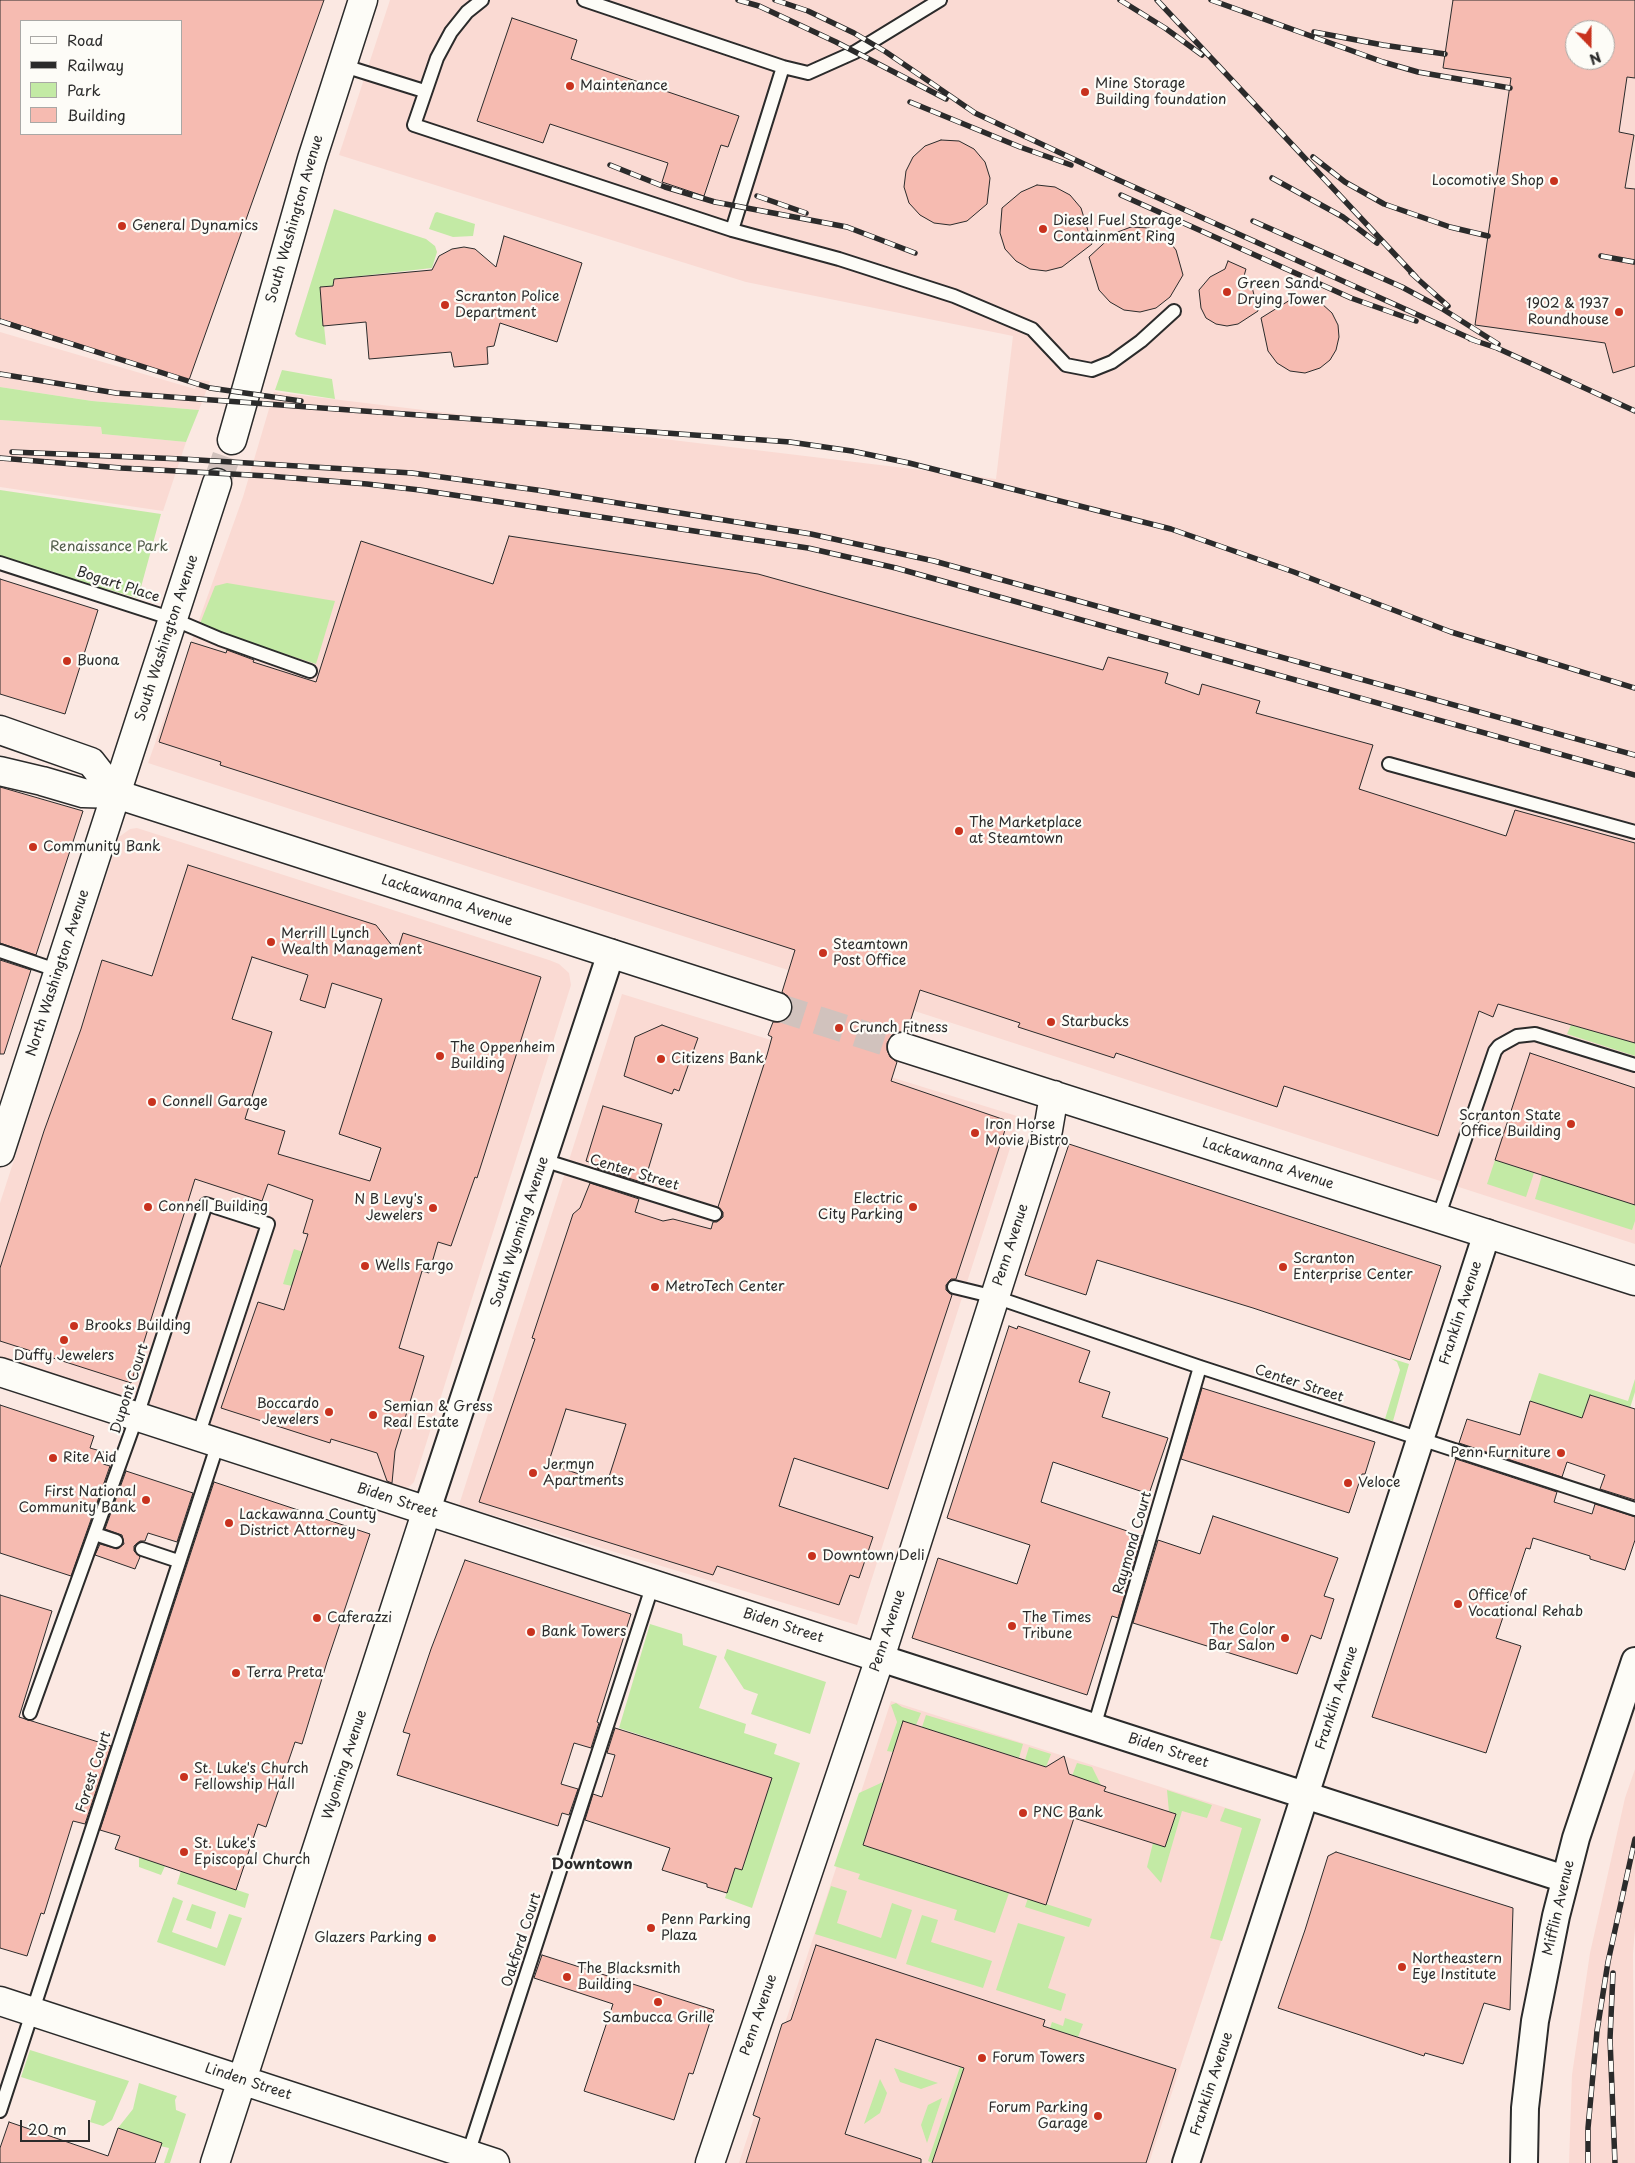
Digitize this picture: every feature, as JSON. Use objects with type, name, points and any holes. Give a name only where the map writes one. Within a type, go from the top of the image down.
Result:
[{"type":"main road","name":"South Washington Avenue","points":[[232,440],[312,159],[363,0]]},
{"type":"main road","name":"South Washington Avenue","points":[[116,794],[217,483]]},
{"type":"main road","points":[[0,730],[91,762],[116,794]]},
{"type":"main road","name":"Lackawanna Avenue","points":[[0,771],[83,793],[116,794],[777,1007]]},
{"type":"main road","name":"North Washington Avenue","points":[[0,1152],[116,794]]},
{"type":"main road","name":"Lackawanna Avenue","points":[[902,1047],[1635,1281]]},
{"type":"main road","name":"Penn Avenue","points":[[710,2163],[880,1658],[1048,1130],[1054,1095]]},
{"type":"main road","name":"Biden Street","points":[[0,1372],[880,1658]]},
{"type":"main road","name":"Wyoming Avenue","points":[[215,2163],[427,1510]]},
{"type":"main road","name":"Linden Street","points":[[0,2001],[243,2080],[467,2159],[495,2163]]},
{"type":"street","name":"South Wyoming Avenue","points":[[427,1510],[611,953]]},
{"type":"street","name":"Franklin Avenue","points":[[1186,2163],[1487,1234]]},
{"type":"street","name":"Biden Street","points":[[880,1658],[1565,1879]]},
{"type":"street","name":"Mifflin Avenue","points":[[1524,2163],[1525,2108],[1535,2021],[1565,1879],[1576,1838],[1635,1661]]},
{"type":"lane","points":[[482,0],[466,12],[450,32],[424,91],[414,125],[732,230],[839,259],[954,296],[1032,329],[1066,365],[1092,370],[1112,362],[1141,341],[1174,311]]},
{"type":"lane","points":[[584,0],[782,67],[808,72],[855,52],[940,0]]},
{"type":"lane","points":[[341,65],[424,91]]},
{"type":"lane","points":[[732,230],[782,67]]},
{"type":"lane","name":"Bogart Place","points":[[0,563],[173,619],[220,639],[310,671]]},
{"type":"lane","points":[[1389,764],[1635,832]]},
{"type":"lane","points":[[0,951],[59,971]]},
{"type":"lane","points":[[1438,1218],[1495,1051],[1499,1046],[1517,1036],[1535,1034],[1635,1065]]},
{"type":"lane","name":"Center Street","points":[[543,1160],[715,1214]]},
{"type":"lane","name":"Dupont Court","points":[[30,1713],[137,1416],[206,1204],[268,1224],[208,1440]]},
{"type":"lane","name":"Center Street","points":[[954,1287],[995,1298],[1200,1368],[1635,1509]]},
{"type":"lane","name":"Raymond Court","points":[[1094,1727],[1200,1368]]},
{"type":"lane","name":"Forest Court","points":[[0,2111],[178,1561],[208,1440]]},
{"type":"lane","points":[[95,1534],[116,1541]]},
{"type":"lane","points":[[142,1550],[178,1561]]},
{"type":"lane","name":"Oakford Court","points":[[467,2159],[653,1584]]},
{"type":"shaded area","points":[[390,0],[1635,0],[1635,1244],[148,763],[243,497],[274,392],[996,479],[1013,336],[746,282],[339,155]]},
{"type":"shaded area","points":[[0,332],[195,389],[199,380],[210,381],[199,410],[92,401],[0,387]]},
{"type":"shaded area","points":[[0,420],[101,427],[102,434],[186,442],[163,511],[0,487]]},
{"type":"shaded area","points":[[137,828],[549,960],[559,964],[569,973],[571,985],[414,1482],[407,1488],[0,1357],[0,1203],[119,837],[130,829]]},
{"type":"shaded area","points":[[622,994],[1020,1117],[857,1625],[459,1505]]},
{"type":"shaded area","points":[[891,1701],[1261,1819],[1149,2163],[739,2163]]},
{"type":"shaded area","points":[[1635,1769],[1635,1927],[1633,1954],[1635,2163],[1569,2163],[1572,2075],[1590,1953],[1625,1798]]},
{"type":"green space","points":[[334,209],[426,239],[435,246],[437,252],[432,268],[334,279],[333,286],[320,287],[326,345],[298,337],[295,334]]},
{"type":"green space","points":[[437,212],[475,224],[473,236],[453,237],[429,229]]},
{"type":"green space","points":[[282,370],[332,379],[335,399],[275,390]]},
{"type":"green space","points":[[0,387],[92,401],[199,410],[186,442],[102,434],[101,427],[0,420]]},
{"type":"green space","name":"Renaissance Park","points":[[0,490],[161,514],[138,598],[0,559]]},
{"type":"green space","points":[[227,583],[335,601],[316,664],[199,626],[215,586]]},
{"type":"green space","points":[[1571,1025],[1635,1043],[1635,1056],[1567,1034]]},
{"type":"green space","points":[[1495,1160],[1534,1173],[1526,1197],[1487,1184]]},
{"type":"green space","points":[[1542,1175],[1635,1205],[1635,1221],[1632,1230],[1535,1199]]},
{"type":"green space","points":[[294,1249],[303,1252],[292,1286],[283,1284]]},
{"type":"green space","points":[[1390,1358],[1409,1364],[1393,1421],[1385,1419],[1400,1370],[1397,1362]]},
{"type":"green space","points":[[1539,1373],[1628,1401],[1635,1379],[1635,1392],[1630,1408],[1590,1395],[1582,1418],[1530,1401]]},
{"type":"green space","points":[[650,1624],[682,1634],[683,1645],[717,1656],[699,1708],[746,1724],[744,1733],[777,1744],[774,1754],[800,1763],[752,1908],[725,1898],[735,1868],[742,1870],[771,1778],[619,1728]]},
{"type":"green space","points":[[727,1649],[826,1682],[810,1734],[751,1714],[758,1694],[744,1689],[724,1658]]},
{"type":"green space","points":[[896,1703],[921,1713],[916,1725],[903,1721],[893,1752],[887,1751],[897,1722],[891,1705]]},
{"type":"green space","points":[[926,1715],[1023,1744],[1019,1758],[922,1727]]},
{"type":"green space","points":[[1029,1747],[1051,1754],[1046,1767],[1025,1760]]},
{"type":"green space","points":[[1077,1763],[1092,1767],[1101,1785],[1072,1776]]},
{"type":"green space","points":[[883,1782],[863,1845],[1009,1893],[995,1933],[954,1920],[957,1910],[858,1879],[860,1874],[834,1866],[859,1793]]},
{"type":"green space","points":[[1167,1790],[1212,1805],[1207,1818],[1182,1811],[1161,1883],[1147,1867],[1153,1843],[1165,1847],[1176,1814],[1169,1812]]},
{"type":"green space","points":[[1225,1808],[1261,1819],[1222,1941],[1210,1938],[1242,1828],[1220,1821]]},
{"type":"green space","points":[[139,1857],[165,1866],[161,1875],[139,1867]]},
{"type":"green space","points":[[181,1871],[249,1894],[245,1908],[177,1884]]},
{"type":"green space","points":[[831,1886],[847,1891],[837,1923],[881,1938],[892,1903],[912,1910],[896,1959],[815,1934]]},
{"type":"green space","points":[[173,1897],[183,1901],[172,1932],[217,1948],[229,1914],[242,1918],[225,1966],[157,1942]]},
{"type":"green space","points":[[1028,1898],[1092,1919],[1089,1927],[1025,1907]]},
{"type":"green space","points":[[192,1904],[216,1912],[211,1929],[186,1920]]},
{"type":"green space","points":[[922,1915],[938,1920],[931,1942],[992,1961],[983,1988],[906,1964]]},
{"type":"green space","points":[[1018,1923],[1065,1937],[1048,1988],[1066,1994],[1061,2011],[996,1990]]},
{"type":"green space","points":[[1065,2018],[1083,2024],[1078,2037],[1062,2032],[1006,2163],[1052,2022],[1063,2026]]},
{"type":"green space","points":[[30,2050],[129,2081],[112,2120],[103,2126],[90,2122],[96,2101],[21,2077]]},
{"type":"green space","points":[[960,2067],[964,2069],[932,2163],[928,2161]]},
{"type":"green space","points":[[894,2068],[938,2083],[921,2089],[900,2082]]},
{"type":"green space","points":[[880,2079],[887,2093],[880,2113],[864,2124]]},
{"type":"green space","points":[[139,2083],[177,2096],[175,2100],[176,2110],[186,2114],[170,2163],[164,2163],[169,2148],[160,2146],[161,2143],[118,2128],[133,2109]]},
{"type":"green space","points":[[942,2098],[927,2143],[921,2125],[928,2105]]},
{"type":"building","name":"General Dynamics","points":[[0,0],[324,0],[189,380],[0,319]]},
{"type":"building","name":"Locomotive Shop","points":[[1453,0],[1635,0],[1635,78],[1627,77],[1619,132],[1634,135],[1625,188],[1635,189],[1635,366],[1613,373],[1605,343],[1475,325],[1511,78],[1443,68]]},
{"type":"building","name":"Maintenance","points":[[512,18],[577,40],[571,59],[739,116],[728,147],[721,145],[704,196],[662,182],[668,163],[550,124],[543,143],[477,121]]},
{"type":"building","points":[[941,140],[959,141],[974,149],[985,162],[990,178],[987,204],[967,221],[950,225],[934,223],[920,215],[909,203],[904,187],[906,171],[913,157],[925,146]]},
{"type":"building","name":"Diesel Fuel Storage Containment Ring","points":[[1037,185],[1055,187],[1070,195],[1081,208],[1092,244],[1062,267],[1046,271],[1030,269],[1016,261],[1005,249],[1000,233],[1002,208],[1021,192]]},
{"type":"building","name":"Diesel Fuel Storage Containment Ring","points":[[1131,227],[1149,228],[1165,236],[1176,250],[1183,275],[1170,297],[1156,308],[1140,312],[1124,310],[1110,302],[1099,290],[1089,257],[1115,233]]},
{"type":"building","name":"Scranton Police Department","points":[[504,236],[582,263],[557,342],[500,323],[494,346],[487,347],[488,364],[454,367],[451,352],[369,359],[366,322],[323,326],[320,287],[333,286],[334,279],[432,270],[439,256],[452,249],[464,247],[475,249],[496,267]]},
{"type":"building","name":"Green Sand Drying Tower","points":[[1228,261],[1246,269],[1244,276],[1252,287],[1258,311],[1238,324],[1227,326],[1216,324],[1206,318],[1201,308],[1199,290],[1210,277],[1225,269]]},
{"type":"building","points":[[1306,299],[1321,303],[1332,313],[1338,325],[1339,337],[1336,350],[1330,360],[1320,368],[1305,373],[1290,371],[1277,363],[1268,351],[1261,318],[1290,300]]},
{"type":"building","points":[[509,536],[758,574],[1103,670],[1108,657],[1168,673],[1165,683],[1199,695],[1202,684],[1260,701],[1256,713],[1373,745],[1359,789],[1506,836],[1515,810],[1635,843],[1635,1043],[1498,1004],[1493,1017],[1479,1011],[1438,1136],[1284,1086],[1277,1107],[1116,1053],[1114,1058],[1018,1027],[1020,1023],[920,990],[907,1032],[899,1032],[892,1035],[887,1043],[890,1057],[897,1062],[891,1081],[1008,1121],[956,1279],[951,1279],[946,1285],[946,1290],[952,1295],[888,1489],[794,1458],[779,1506],[873,1537],[859,1578],[850,1575],[839,1605],[717,1566],[713,1575],[479,1502],[535,1339],[532,1338],[573,1214],[580,1208],[590,1183],[639,1199],[635,1212],[663,1221],[673,1219],[711,1229],[713,1222],[717,1222],[723,1217],[723,1212],[718,1207],[767,1055],[772,1037],[768,1035],[773,1022],[787,1019],[792,1011],[792,1003],[789,997],[782,992],[795,950],[220,765],[221,762],[159,742],[191,642],[226,653],[227,650],[254,660],[253,662],[316,682],[361,541],[493,584]],"holes":[[[566,1409],[626,1424],[607,1483],[548,1464]]]},
{"type":"building","points":[[0,579],[98,610],[65,714],[0,694]]},
{"type":"building","points":[[0,787],[83,811],[36,955],[0,943]]},
{"type":"building","points":[[188,865],[376,925],[397,952],[403,933],[541,977],[477,1178],[475,1177],[451,1246],[438,1242],[429,1273],[422,1271],[399,1348],[424,1356],[395,1451],[392,1483],[387,1481],[377,1453],[331,1439],[330,1443],[221,1408],[258,1302],[284,1310],[308,1234],[303,1233],[313,1200],[268,1184],[262,1201],[195,1179],[131,1383],[0,1341],[0,1268],[44,1131],[81,1029],[102,960],[152,976]],"holes":[[[252,957],[308,975],[300,1000],[325,1008],[332,983],[382,999],[339,1134],[381,1148],[370,1181],[278,1154],[285,1131],[245,1119],[272,1032],[232,1019]]]},
{"type":"building","points":[[0,960],[31,970],[4,1054],[0,1054]]},
{"type":"building","name":"Citizens Bank","points":[[662,1025],[698,1038],[679,1091],[674,1089],[672,1094],[624,1076],[635,1037]]},
{"type":"building","name":"Scranton State Office Building","points":[[1530,1053],[1635,1088],[1635,1205],[1495,1160]]},
{"type":"building","points":[[603,1106],[662,1124],[644,1183],[597,1168],[599,1165],[586,1161]]},
{"type":"building","name":"Scranton Enterprise Center","points":[[1069,1144],[1441,1266],[1410,1360],[1253,1308],[1097,1260],[1086,1295],[1025,1275]]},
{"type":"building","points":[[1009,1326],[1017,1329],[1018,1326],[1090,1351],[1079,1382],[1110,1392],[1102,1417],[1168,1438],[1149,1494],[1053,1462],[1041,1502],[1142,1536],[1118,1618],[1112,1616],[1087,1695],[912,1638],[938,1558],[1017,1584],[1030,1545],[947,1518]]},
{"type":"building","points":[[1202,1388],[1375,1442],[1365,1474],[1362,1474],[1349,1513],[1181,1459]]},
{"type":"building","name":"Penn Furniture","points":[[1590,1395],[1635,1409],[1635,1500],[1600,1489],[1605,1475],[1567,1462],[1562,1477],[1459,1443],[1467,1419],[1520,1435],[1530,1401],[1582,1418]]},
{"type":"building","points":[[0,1405],[94,1436],[90,1448],[107,1453],[103,1464],[110,1466],[71,1576],[0,1553]]},
{"type":"building","name":"Office of Vocational Rehab","points":[[1456,1459],[1557,1492],[1554,1502],[1592,1514],[1595,1504],[1635,1517],[1635,1540],[1625,1570],[1590,1559],[1590,1556],[1533,1538],[1530,1549],[1526,1548],[1496,1638],[1521,1646],[1486,1753],[1372,1717]]},
{"type":"building","name":"First National Community Bank","points":[[126,1471],[193,1493],[177,1542],[148,1533],[145,1541],[140,1541],[134,1546],[134,1551],[140,1557],[135,1569],[95,1555],[100,1544],[117,1549],[124,1544],[122,1535],[105,1529]]},
{"type":"building","points":[[214,1482],[370,1534],[302,1744],[295,1742],[266,1827],[258,1824],[236,1890],[115,1849],[120,1836],[100,1830]]},
{"type":"building","points":[[1213,1516],[1338,1558],[1324,1596],[1334,1599],[1321,1639],[1311,1635],[1297,1674],[1133,1623],[1158,1540],[1200,1554]]},
{"type":"building","points":[[465,1560],[631,1614],[597,1722],[599,1723],[591,1748],[574,1743],[561,1784],[578,1789],[569,1815],[562,1813],[558,1826],[397,1775],[410,1734],[403,1732],[431,1649]]},
{"type":"building","points":[[0,1595],[52,1611],[19,1717],[111,1746],[85,1824],[73,1821],[44,1914],[41,1913],[27,1956],[0,1948]]},
{"type":"building","name":"PNC Bank","points":[[903,1721],[1046,1767],[1064,1756],[1069,1774],[1106,1787],[1104,1791],[1176,1814],[1165,1847],[1074,1818],[1046,1905],[863,1845]]},
{"type":"building","points":[[615,1728],[772,1778],[742,1870],[735,1868],[727,1893],[707,1887],[707,1884],[662,1870],[670,1848],[585,1820],[593,1794],[602,1797],[615,1755],[607,1753]]},
{"type":"building","name":"Northeastern Eye Institute","points":[[1336,1852],[1513,1908],[1510,2010],[1484,2003],[1463,2064],[1425,2053],[1424,2056],[1278,2008],[1328,1856]]},
{"type":"building","name":"Forum Towers","points":[[816,1945],[1045,2020],[1043,2026],[1176,2069],[1146,2163],[932,2163],[964,2068],[876,2039],[845,2134],[921,2159],[921,2163],[746,2163],[760,2118],[753,2115],[782,2024],[791,2020]]},
{"type":"building","points":[[542,1955],[714,2010],[693,2074],[689,2073],[674,2120],[584,2091],[613,2004],[534,1978]]},
{"type":"building","points":[[9,2122],[108,2156],[118,2128],[162,2143],[155,2163],[0,2163],[0,2148]]},
{"type":"tunnel","points":[[217,483],[232,440]]},
{"type":"tunnel","points":[[777,1007],[902,1047]]},
{"type":"railway","points":[[738,0],[759,6],[836,42],[946,99]]},
{"type":"railway","points":[[775,0],[808,11],[854,33],[886,52],[975,113],[1114,178],[1476,341]]},
{"type":"railway","points":[[1120,0],[1165,28],[1202,55]]},
{"type":"railway","points":[[1157,0],[1416,277]]},
{"type":"railway","points":[[1211,0],[1383,62],[1418,72],[1510,88]]},
{"type":"railway","points":[[1314,32],[1445,54]]},
{"type":"railway","points":[[910,102],[1020,147],[1071,165]]},
{"type":"railway","points":[[1313,157],[1345,182],[1384,204],[1450,227],[1488,236]]},
{"type":"railway","points":[[610,165],[665,187],[715,202],[847,227],[915,253]]},
{"type":"railway","points":[[1272,178],[1343,217],[1377,243]]},
{"type":"railway","points":[[1121,195],[1351,298],[1416,321]]},
{"type":"railway","points":[[757,196],[806,213]]},
{"type":"railway","points":[[1253,221],[1402,287],[1441,308],[1498,344]]},
{"type":"railway","points":[[1601,256],[1634,262]]},
{"type":"railway","points":[[1411,273],[1448,306]]},
{"type":"railway","points":[[0,321],[210,388],[301,401]]},
{"type":"railway","points":[[1470,339],[1497,348],[1635,411]]},
{"type":"railway","points":[[0,374],[116,393],[790,442],[852,451],[909,463],[1171,529],[1294,572],[1451,632],[1635,688]]},
{"type":"railway","points":[[12,452],[182,459],[412,473],[537,490],[811,534],[934,561],[1635,755]]},
{"type":"railway","points":[[0,458],[367,484],[420,490],[808,548],[896,568],[1635,775]]},
{"type":"railway","points":[[1588,2163],[1588,2128],[1597,2031],[1608,1962],[1635,1839]]},
{"type":"railway","points":[[1613,1973],[1610,2039],[1615,2163]]},
{"type":"place","name":"Maintenance","points":[[570,86]]},
{"type":"place","name":"Mine Storage Building foundation","points":[[1085,92]]},
{"type":"place","name":"Locomotive Shop","points":[[1554,181]]},
{"type":"place","name":"General Dynamics","points":[[122,226]]},
{"type":"place","name":"Diesel Fuel Storage Containment Ring","points":[[1043,229]]},
{"type":"place","name":"Green Sand Drying Tower","points":[[1227,292]]},
{"type":"place","name":"Scranton Police Department","points":[[445,305]]},
{"type":"place","name":"1902 & 1937 Roundhouse","points":[[1619,312]]},
{"type":"place","name":"Buona","points":[[67,661]]},
{"type":"place","name":"The Marketplace at Steamtown","points":[[959,831]]},
{"type":"place","name":"Community Bank","points":[[33,847]]},
{"type":"place","name":"Merrill Lynch Wealth Management","points":[[271,942]]},
{"type":"place","name":"Steamtown Post Office","points":[[823,953]]},
{"type":"place","name":"Starbucks","points":[[1051,1022]]},
{"type":"place","name":"Crunch Fitness","points":[[839,1028]]},
{"type":"place","name":"The Oppenheim Building","points":[[440,1056]]},
{"type":"place","name":"Citizens Bank","points":[[661,1059]]},
{"type":"place","name":"Connell Garage","points":[[152,1102]]},
{"type":"place","name":"Scranton State Office Building","points":[[1571,1124]]},
{"type":"place","name":"Iron Horse Movie Bistro","points":[[975,1133]]},
{"type":"place","name":"Connell Building","points":[[148,1207]]},
{"type":"place","name":"Electric City Parking","points":[[913,1207]]},
{"type":"place","name":"N B Levy's Jewelers","points":[[433,1208]]},
{"type":"place","name":"Wells Fargo","points":[[365,1266]]},
{"type":"place","name":"Scranton Enterprise Center","points":[[1283,1267]]},
{"type":"place","name":"MetroTech Center","points":[[655,1287]]},
{"type":"place","name":"Brooks Building","points":[[74,1326]]},
{"type":"place","name":"Duffy Jewelers","points":[[64,1340]]},
{"type":"place","name":"Boccardo Jewelers","points":[[329,1412]]},
{"type":"place","name":"Semian & Gress Real Estate","points":[[373,1415]]},
{"type":"place","name":"Penn Furniture","points":[[1561,1453]]},
{"type":"place","name":"Rite Aid","points":[[53,1458]]},
{"type":"place","name":"Jermyn Apartments","points":[[533,1473]]},
{"type":"place","name":"Veloce","points":[[1348,1483]]},
{"type":"place","name":"First National Community Bank","points":[[146,1500]]},
{"type":"place","name":"Lackawanna County District Attorney","points":[[229,1523]]},
{"type":"place","name":"Downtown Deli","points":[[812,1556]]},
{"type":"place","name":"Office of Vocational Rehab","points":[[1458,1604]]},
{"type":"place","name":"Caferazzi","points":[[317,1618]]},
{"type":"place","name":"The Times Tribune","points":[[1012,1626]]},
{"type":"place","name":"Bank Towers","points":[[531,1632]]},
{"type":"place","name":"The Color Bar Salon","points":[[1285,1638]]},
{"type":"place","name":"Terra Preta","points":[[236,1673]]},
{"type":"place","name":"St. Luke's Church Fellowship Hall","points":[[184,1777]]},
{"type":"place","name":"PNC Bank","points":[[1023,1813]]},
{"type":"place","name":"St. Luke's Episcopal Church","points":[[184,1852]]},
{"type":"place","name":"Penn Parking Plaza","points":[[651,1928]]},
{"type":"place","name":"Glazers Parking","points":[[432,1938]]},
{"type":"place","name":"Northeastern Eye Institute","points":[[1402,1967]]},
{"type":"place","name":"The Blacksmith Building","points":[[567,1977]]},
{"type":"place","name":"Sambucca Grille","points":[[658,2002]]},
{"type":"place","name":"Forum Towers","points":[[982,2058]]},
{"type":"place","name":"Forum Parking Garage","points":[[1098,2116]]},
{"type":"district","name":"Downtown","points":[[592,1865]]}]
